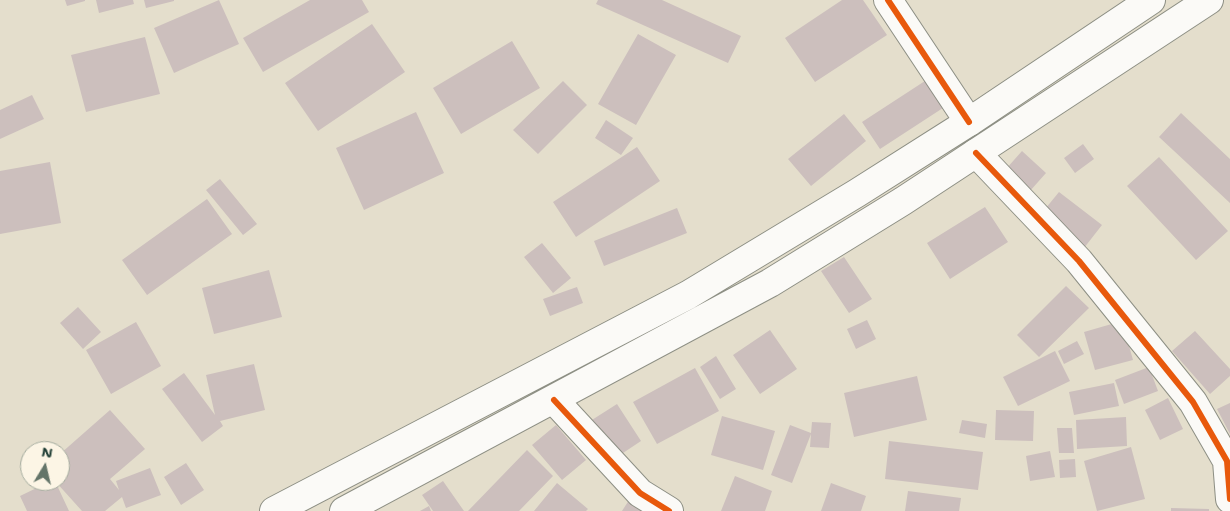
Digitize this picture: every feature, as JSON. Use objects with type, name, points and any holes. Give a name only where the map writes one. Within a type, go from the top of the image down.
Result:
[{"type":"main road","points":[[888,0],[969,122]]},
{"type":"main road","points":[[274,511],[688,296],[969,122],[1150,0]]},
{"type":"main road","points":[[344,511],[770,283],[895,206],[1206,1]]},
{"type":"main road","points":[[976,153],[1078,261],[1192,402],[1227,461],[1230,499]]},
{"type":"main road","points":[[554,400],[640,493],[669,511]]},
{"type":"building","points":[[65,0],[85,0],[85,1],[67,6]]},
{"type":"building","points":[[96,0],[133,0],[134,4],[99,13]]},
{"type":"building","points":[[144,0],[174,0],[174,1],[146,8]]},
{"type":"building","points":[[219,0],[239,44],[174,73],[154,28]]},
{"type":"building","points":[[310,0],[362,0],[369,12],[263,72],[243,38]]},
{"type":"building","points":[[598,0],[662,0],[741,36],[728,63],[596,4]]},
{"type":"building","points":[[842,0],[863,0],[887,35],[815,82],[785,38]]},
{"type":"building","points":[[372,24],[405,72],[318,131],[285,83]]},
{"type":"building","points":[[638,34],[676,55],[636,125],[598,104]]},
{"type":"building","points":[[145,37],[160,94],[86,112],[71,55]]},
{"type":"building","points":[[512,41],[540,88],[461,134],[433,88]]},
{"type":"building","points":[[928,79],[946,106],[880,149],[862,122]]},
{"type":"building","points":[[563,81],[587,105],[538,154],[513,130]]},
{"type":"building","points":[[32,95],[44,119],[0,139],[0,110]]},
{"type":"building","points":[[416,112],[444,173],[364,210],[336,148]]},
{"type":"building","points":[[1181,113],[1230,159],[1230,203],[1159,137]]},
{"type":"building","points":[[844,114],[866,141],[811,186],[788,159]]},
{"type":"building","points":[[606,120],[633,138],[621,155],[595,138]]},
{"type":"building","points":[[1083,144],[1094,159],[1075,173],[1064,158]]},
{"type":"building","points":[[637,147],[660,181],[576,237],[553,202]]},
{"type":"building","points":[[1022,151],[1046,173],[1030,191],[1006,169]]},
{"type":"building","points":[[1159,157],[1228,231],[1196,260],[1127,186]]},
{"type":"building","points":[[50,162],[61,223],[0,234],[0,171]]},
{"type":"building","points":[[220,179],[257,224],[243,235],[206,190]]},
{"type":"building","points":[[1059,192],[1102,225],[1084,248],[1041,214]]},
{"type":"building","points":[[207,199],[232,234],[147,295],[122,260]]},
{"type":"building","points":[[985,207],[1008,242],[950,279],[927,243]]},
{"type":"building","points":[[677,208],[687,233],[604,266],[594,241]]},
{"type":"building","points":[[542,243],[571,278],[553,293],[524,257]]},
{"type":"building","points":[[844,257],[872,299],[849,313],[821,271]]},
{"type":"building","points":[[269,270],[282,317],[214,334],[202,288]]},
{"type":"building","points":[[1066,286],[1089,308],[1039,357],[1017,335]]},
{"type":"building","points":[[577,287],[583,303],[550,316],[543,299]]},
{"type":"building","points":[[78,307],[101,332],[83,349],[60,323]]},
{"type":"building","points":[[867,320],[876,339],[856,349],[847,329]]},
{"type":"building","points":[[1122,321],[1133,360],[1095,370],[1084,332]]},
{"type":"building","points":[[136,322],[161,366],[111,394],[86,350]]},
{"type":"building","points":[[770,330],[797,369],[760,394],[733,355]]},
{"type":"building","points":[[1195,331],[1230,369],[1230,376],[1210,394],[1172,351]]},
{"type":"building","points":[[1077,341],[1084,354],[1064,364],[1058,351]]},
{"type":"building","points":[[1055,351],[1070,381],[1018,406],[1003,377]]},
{"type":"building","points":[[716,356],[736,389],[720,399],[700,367]]},
{"type":"building","points":[[254,364],[265,410],[220,421],[223,426],[202,442],[162,389],[184,373],[215,415],[206,375]]},
{"type":"building","points":[[1149,367],[1158,391],[1124,404],[1115,380]]},
{"type":"building","points":[[695,368],[719,411],[657,444],[633,402]]},
{"type":"building","points":[[917,376],[927,420],[854,437],[844,393]]},
{"type":"building","points":[[1114,383],[1119,406],[1074,415],[1069,392]]},
{"type":"building","points":[[1168,398],[1183,429],[1160,440],[1145,410]]},
{"type":"building","points":[[1230,403],[1230,434],[1217,409]]},
{"type":"building","points":[[617,404],[641,441],[608,463],[584,425]]},
{"type":"building","points":[[110,410],[145,449],[110,479],[119,490],[116,481],[150,468],[161,495],[126,508],[122,497],[105,511],[82,511],[64,491],[70,491],[70,445]]},
{"type":"building","points":[[996,410],[1034,411],[1033,441],[995,440]]},
{"type":"building","points":[[722,416],[775,431],[763,470],[711,455]]},
{"type":"building","points":[[1126,417],[1127,446],[1077,449],[1076,420]]},
{"type":"building","points":[[962,420],[987,424],[985,438],[959,433]]},
{"type":"building","points":[[812,422],[831,423],[829,448],[810,447],[811,434],[792,483],[771,475],[790,425],[811,433]]},
{"type":"building","points":[[556,425],[586,460],[562,480],[532,445]]},
{"type":"building","points":[[1057,428],[1072,428],[1074,453],[1059,453]]},
{"type":"building","points":[[889,441],[983,452],[978,490],[885,479]]},
{"type":"building","points":[[1131,447],[1145,499],[1097,511],[1084,461]]},
{"type":"building","points":[[527,450],[553,476],[519,511],[468,511]]},
{"type":"building","points":[[1050,451],[1055,477],[1030,481],[1026,456]]},
{"type":"building","points":[[1075,459],[1076,477],[1060,478],[1059,460]]},
{"type":"building","points":[[186,463],[204,490],[181,505],[164,477]]},
{"type":"building","points":[[735,476],[772,491],[765,511],[721,511]]},
{"type":"building","points":[[443,481],[464,511],[433,511],[422,495]]},
{"type":"building","points":[[557,483],[588,509],[586,511],[534,511]]},
{"type":"building","points":[[831,483],[866,496],[861,511],[821,511]]},
{"type":"building","points":[[30,491],[60,491],[69,511],[27,511],[20,496]]},
{"type":"building","points":[[908,491],[961,498],[959,511],[905,511]]},
{"type":"building","points":[[631,497],[653,511],[622,511]]},
{"type":"building","points":[[429,506],[431,511],[420,511]]},
{"type":"building","points":[[1171,508],[1209,509],[1209,511],[1171,511]]},
{"type":"cycle path","points":[[888,0],[969,122]]},
{"type":"cycle path","points":[[976,153],[1079,261],[1193,402],[1227,461],[1230,499]]},
{"type":"cycle path","points":[[554,400],[640,493],[669,511]]}]
